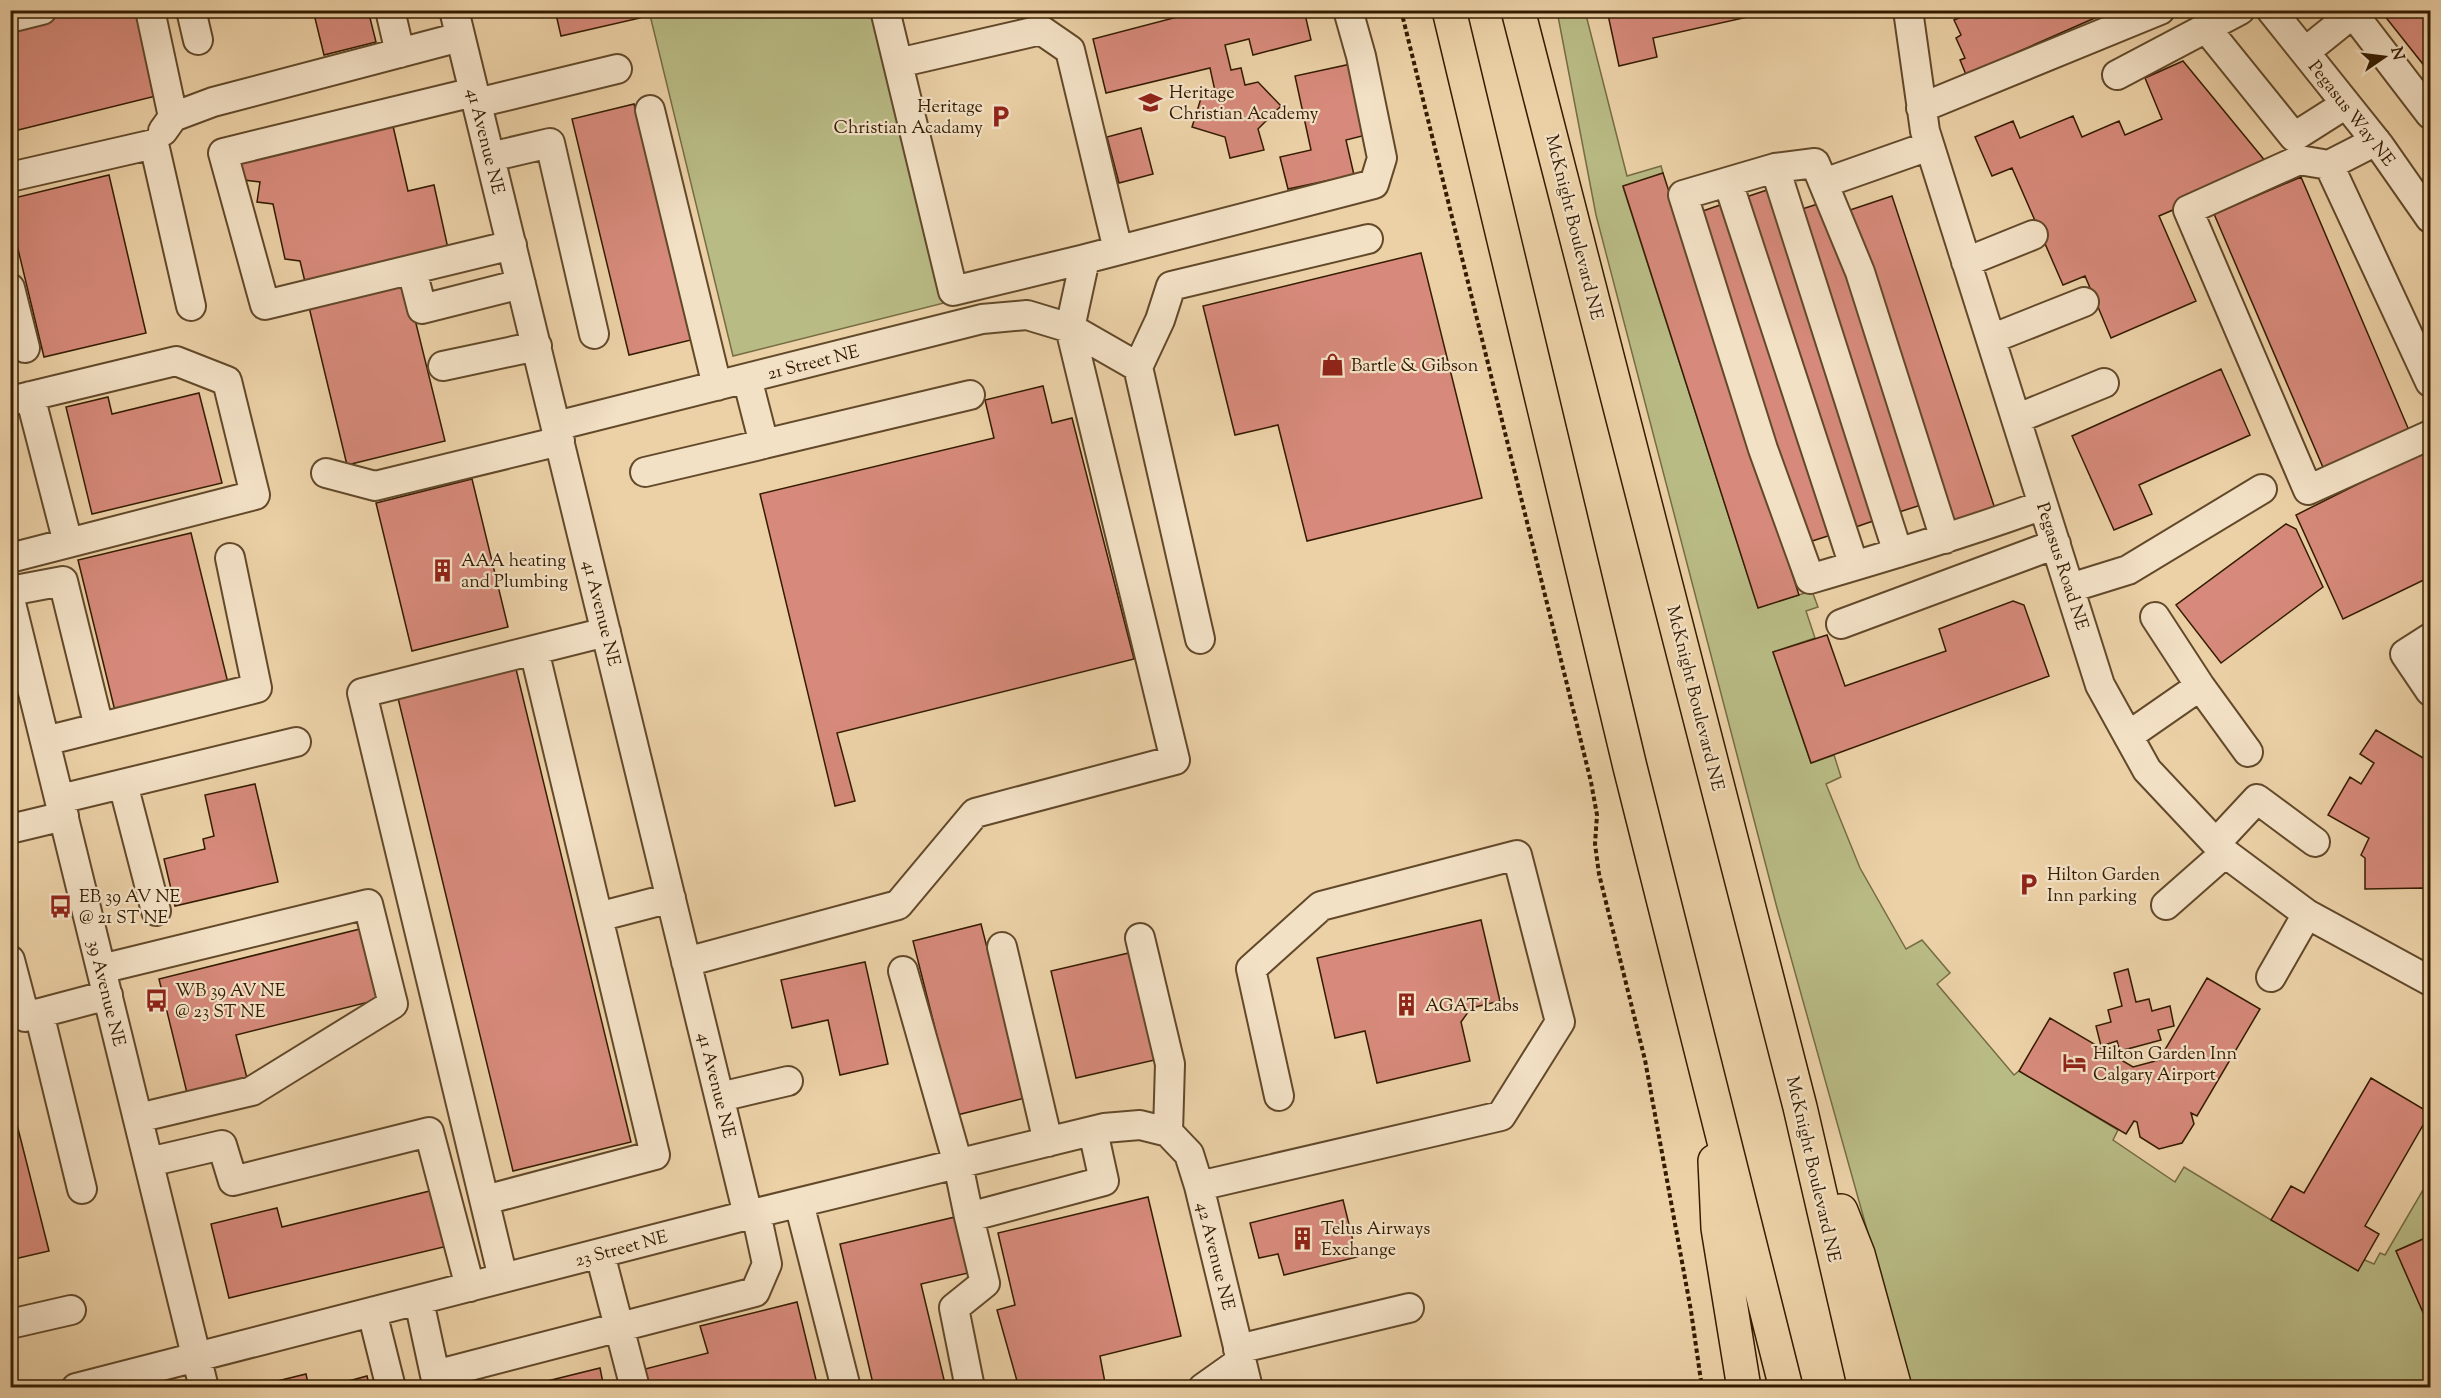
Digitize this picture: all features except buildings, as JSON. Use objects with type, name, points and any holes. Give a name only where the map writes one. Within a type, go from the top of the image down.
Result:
[{"type":"main road","points":[[1449,10],[1632,777],[1786,1388]]},
{"type":"main road","name":"McKnight Boulevard NE","points":[[1518,10],[1800,1107],[1865,1388]]},
{"type":"main road","points":[[1531,10],[1539,87]]},
{"type":"main road","points":[[1711,1094],[1718,1228],[1744,1388]]},
{"type":"main road","points":[[1800,1107],[1858,1254],[1895,1388]]},
{"type":"main road","points":[[1756,1263],[1800,1388]]},
{"type":"street","points":[[10,18],[42,10]]},
{"type":"street","points":[[150,10],[173,117]]},
{"type":"street","points":[[190,10],[198,40]]},
{"type":"street","points":[[390,10],[400,53]]},
{"type":"street","points":[[885,10],[953,291],[958,325]]},
{"type":"street","points":[[953,291],[1374,184],[1382,158],[1361,56],[1348,10]]},
{"type":"street","name":"Pegasus Road NE","points":[[1908,10],[1921,108],[1929,146],[2100,685],[2147,770],[2220,848],[2307,914],[2430,981]]},
{"type":"street","points":[[1921,108],[2160,10]]},
{"type":"street","points":[[2117,75],[2240,10]]},
{"type":"street","name":"Pegasus Way NE","points":[[2283,15],[2305,52],[2376,141],[2430,218]]},
{"type":"street","points":[[2305,52],[2346,19],[2358,20],[2430,114]]},
{"type":"street","points":[[10,177],[154,144],[173,117],[213,102],[400,53],[457,24]]},
{"type":"street","name":"41 Avenue NE","points":[[457,24],[686,962],[720,1097],[767,1264],[755,1292],[618,1326]]},
{"type":"street","points":[[2206,28],[2294,137],[2346,104]]},
{"type":"street","points":[[898,63],[1041,30],[1070,50],[1118,250]]},
{"type":"street","points":[[512,245],[265,305],[224,153],[475,97],[617,69]]},
{"type":"street","points":[[650,110],[717,386]]},
{"type":"street","points":[[2376,141],[2329,165],[2299,160],[2188,210],[2308,490],[2430,435]]},
{"type":"street","points":[[490,157],[550,143],[594,334]]},
{"type":"street","points":[[154,144],[191,306]]},
{"type":"street","points":[[1824,183],[1929,146]]},
{"type":"street","points":[[1945,539],[1860,272],[1815,163],[1775,168],[1683,195],[1763,449],[1810,579],[1945,539],[2043,505]]},
{"type":"street","points":[[2329,165],[2430,382]]},
{"type":"street","points":[[1775,168],[1817,293],[1898,553]]},
{"type":"street","points":[[1728,182],[1854,566]]},
{"type":"street","points":[[1966,262],[2033,235]]},
{"type":"street","points":[[1200,639],[1138,367],[1160,320],[1171,286],[1368,239]]},
{"type":"street","points":[[686,962],[898,905],[975,813],[1175,760],[1070,328],[1085,259]]},
{"type":"street","points":[[412,270],[422,309],[521,284]]},
{"type":"street","points":[[10,288],[26,348]]},
{"type":"street","points":[[1991,339],[2084,302]]},
{"type":"street","name":"21 Street NE","points":[[326,473],[375,486],[717,386],[982,319],[1027,315],[1070,328],[1138,367]]},
{"type":"street","points":[[443,366],[537,346]]},
{"type":"street","points":[[10,558],[255,495],[227,381],[176,361],[20,398],[68,543]]},
{"type":"street","points":[[747,378],[764,444]]},
{"type":"street","points":[[2016,419],[2104,383]]},
{"type":"street","points":[[645,472],[970,395]]},
{"type":"street","points":[[2070,588],[2128,570],[2262,489]]},
{"type":"street","points":[[1841,624],[2056,544]]},
{"type":"street","points":[[45,741],[257,688],[230,558]]},
{"type":"street","points":[[10,591],[63,581],[99,727]]},
{"type":"street","name":"39 Avenue NE","points":[[10,599],[19,671],[45,741],[204,1388]]},
{"type":"street","points":[[2155,617],[2200,686],[2248,752]]},
{"type":"street","points":[[503,1278],[362,693],[606,632]]},
{"type":"street","points":[[2430,638],[2405,654],[2430,691]]},
{"type":"street","points":[[485,1200],[655,1155],[534,650]]},
{"type":"street","points":[[2128,736],[2200,686]]},
{"type":"street","points":[[10,829],[123,784],[296,742]]},
{"type":"street","points":[[123,784],[156,911]]},
{"type":"street","points":[[2166,905],[2220,848],[2257,799],[2315,842]]},
{"type":"street","points":[[1199,1186],[1501,1116],[1560,1022],[1517,855],[1321,906],[1251,969],[1279,1096]]},
{"type":"street","points":[[598,916],[671,898]]},
{"type":"street","points":[[10,960],[25,1017],[39,1013],[105,982],[369,904],[393,1004],[252,1091],[138,1118]]},
{"type":"street","points":[[2271,978],[2307,914]]},
{"type":"street","points":[[1140,938],[1170,1064],[1168,1132]]},
{"type":"street","points":[[1002,947],[1048,1142]]},
{"type":"street","points":[[903,971],[958,1164],[985,1283],[954,1308],[970,1388]]},
{"type":"street","points":[[39,1013],[82,1189]]},
{"type":"street","points":[[720,1097],[788,1081]]},
{"type":"street","name":"23 Street NE","points":[[76,1388],[752,1214],[1093,1131],[1140,1125],[1168,1132]]},
{"type":"street","points":[[969,1217],[1104,1180],[1093,1131]]},
{"type":"street","points":[[149,1162],[222,1145],[232,1181],[429,1132],[470,1287]]},
{"type":"street","name":"42 Avenue NE","points":[[1168,1132],[1189,1154],[1243,1366]]},
{"type":"street","points":[[799,1203],[846,1388]]},
{"type":"street","points":[[600,1254],[635,1388]]},
{"type":"street","points":[[419,1300],[435,1375],[618,1326]]},
{"type":"street","points":[[1203,1388],[1243,1366],[1409,1308]]},
{"type":"street","points":[[10,1324],[71,1310]]},
{"type":"street","points":[[372,1312],[391,1388]]},
{"type":"path","points":[[1401,10],[1592,782],[1597,815],[1595,844],[1599,874],[1645,1060],[1691,1311],[1702,1388]]},
{"type":"green space","points":[[649,11],[871,11],[944,303],[733,356]]},
{"type":"green space","points":[[1557,11],[1585,11],[1627,176],[1661,166],[1663,173],[1623,187],[1758,607],[1812,591],[1818,607],[1806,611],[1815,638],[1773,652],[1811,763],[1834,755],[1841,777],[1826,784],[1860,868],[1906,949],[1922,940],[1950,973],[1937,984],[2014,1075],[2019,1071],[2118,1130],[2113,1140],[2175,1182],[2184,1167],[2271,1220],[2374,1264],[2380,1253],[2385,1255],[2430,1178],[2430,1236],[2396,1251],[2425,1316],[2430,1314],[2430,1387],[1911,1387],[1777,908],[1596,215]]},
{"type":"place","name":"Heritage Christian Academy","points":[[1151,102]]},
{"type":"place","name":"Heritage Christian Acadamy","points":[[1001,116]]},
{"type":"place","name":"Bartle & Gibson","points":[[1333,365]]},
{"type":"place","name":"AAA heating and Plumbing","points":[[443,570]]},
{"type":"place","name":"Hilton Garden Inn parking","points":[[2029,884]]},
{"type":"place","name":"EB 39 AV NE @ 21 ST NE","points":[[61,906]]},
{"type":"place","name":"WB 39 AV NE @ 23 ST NE","points":[[157,1000]]},
{"type":"place","name":"AGAT Labs","points":[[1407,1005]]},
{"type":"place","name":"Hilton Garden Inn Calgary Airport","points":[[2075,1063]]},
{"type":"place","name":"Telus Airways Exchange","points":[[1303,1238]]}]
